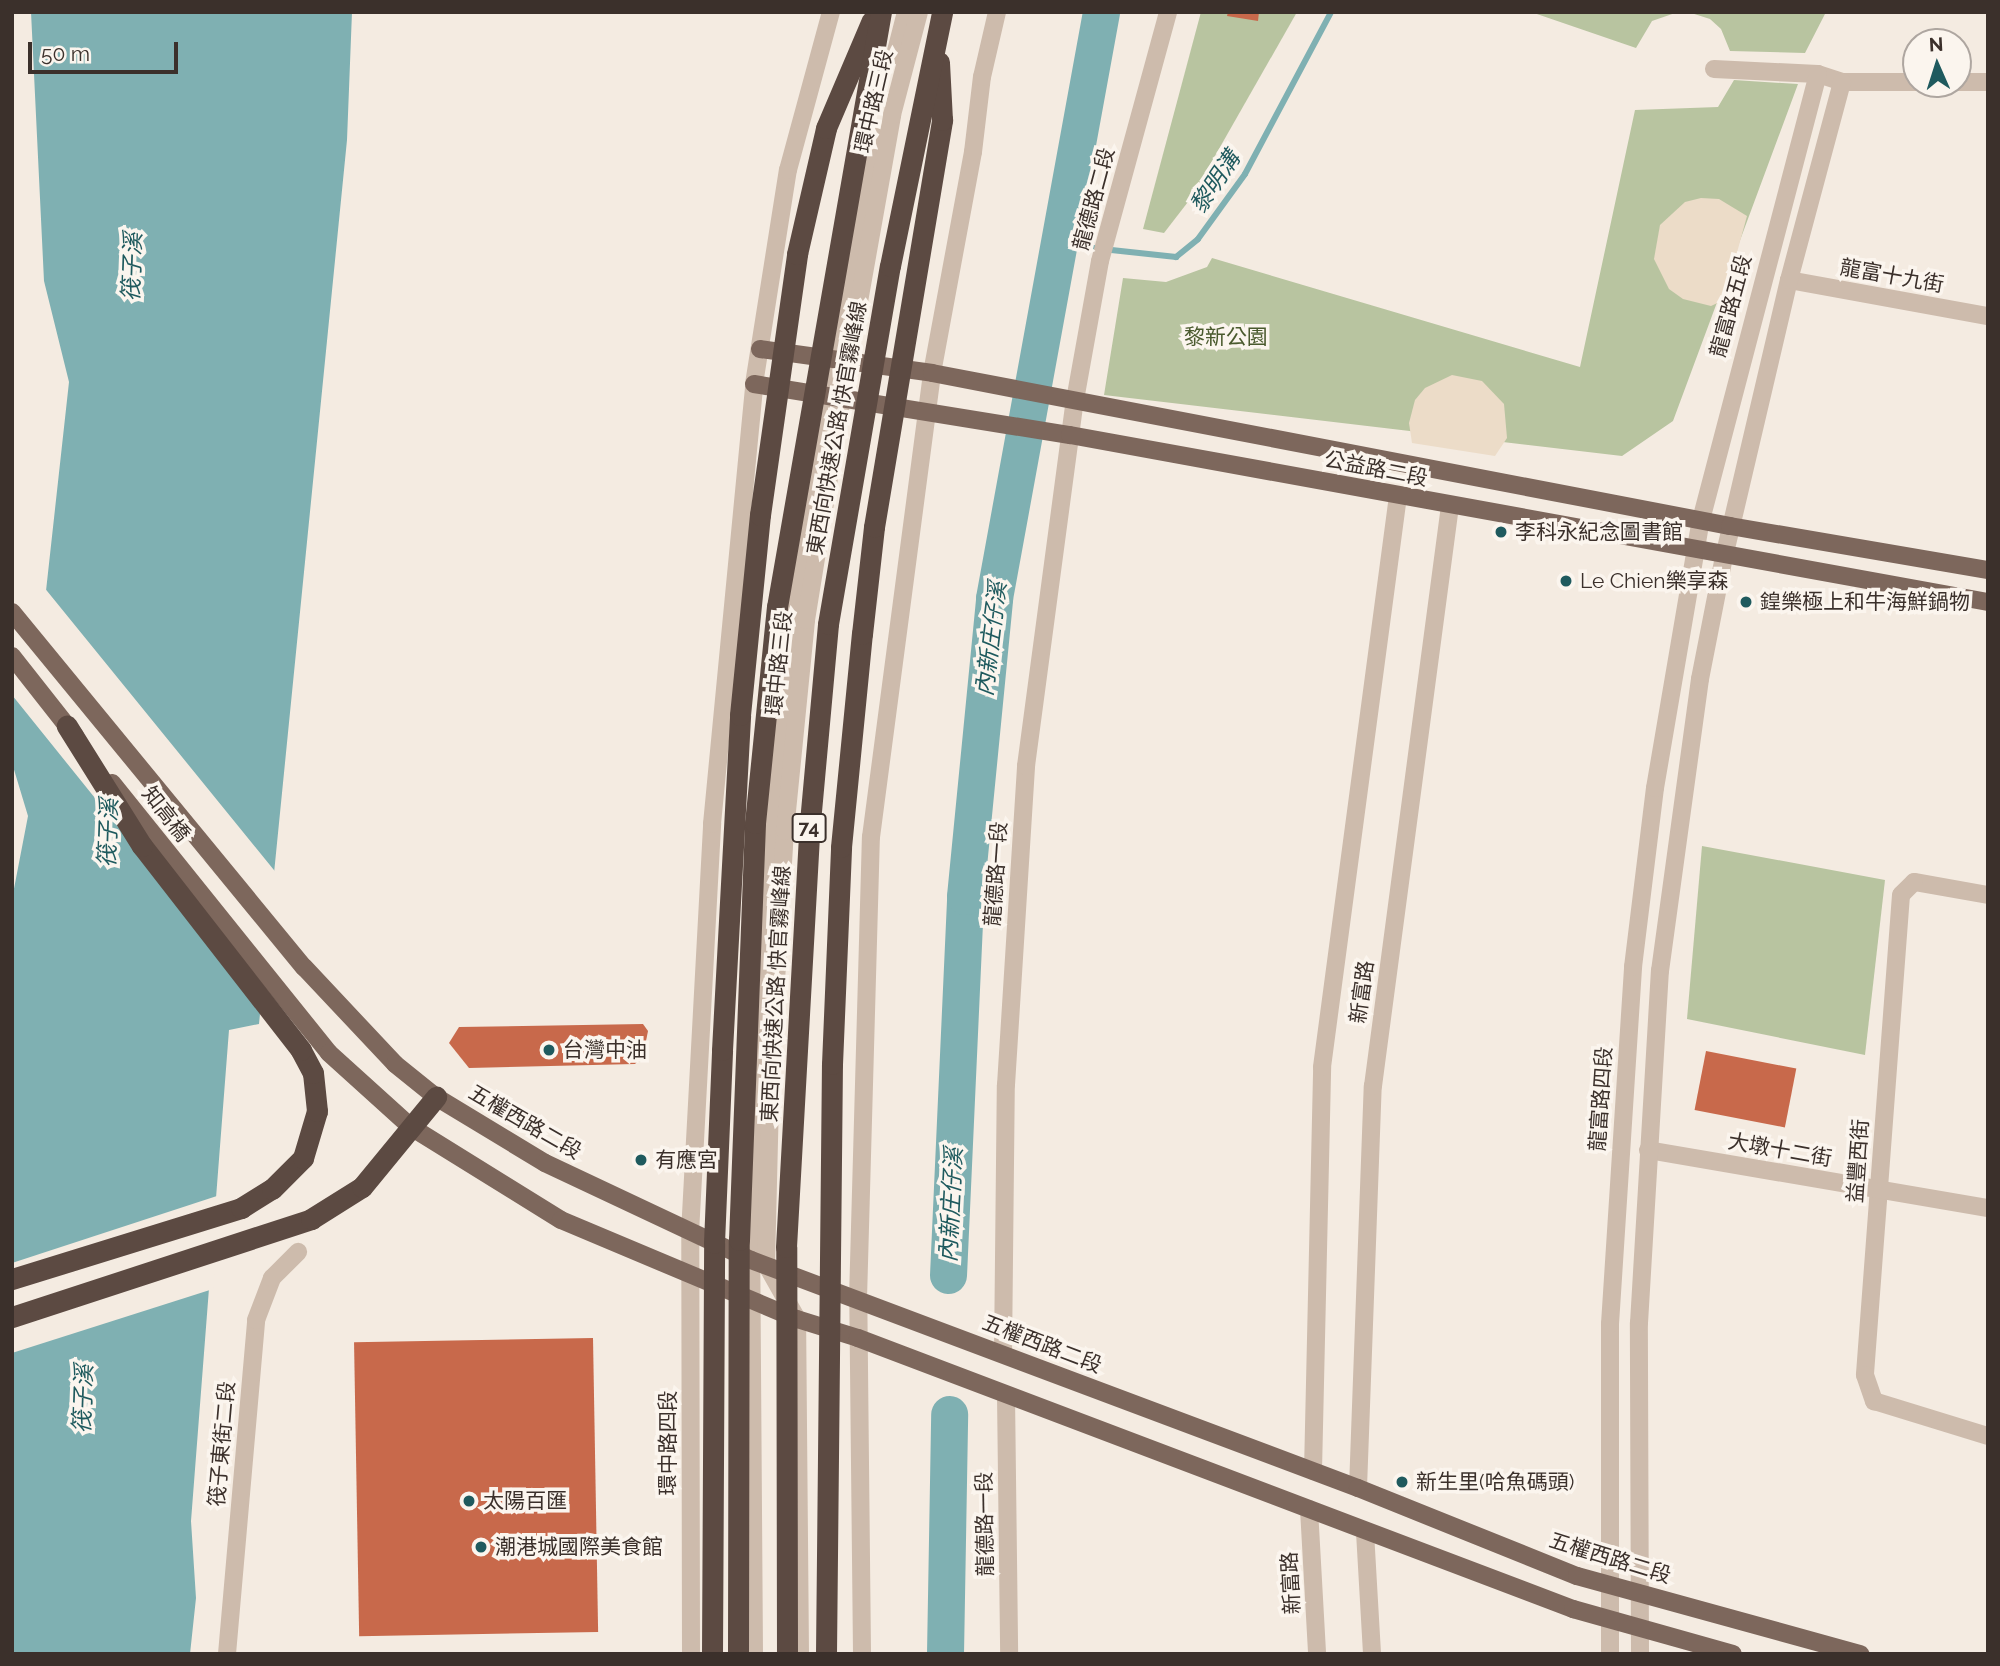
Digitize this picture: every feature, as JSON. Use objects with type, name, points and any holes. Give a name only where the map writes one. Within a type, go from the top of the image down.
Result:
[{"type":"highway","points":[[712,1654],[714,1243],[722,1050],[740,715],[760,515],[797,254],[827,128],[878,12]]},
{"type":"highway","name":"東西向快速公路 快官霧峰線","points":[[738,1654],[739,1240],[755,823],[779,593],[878,12]]},
{"type":"highway","points":[[826,1654],[832,1064],[841,847],[870,567],[942,120],[939,22]]},
{"type":"highway","name":"東西向快速公路 快官霧峰線","points":[[787,1654],[786,1247],[809,832],[827,638],[890,266],[939,22]]},
{"type":"highway","points":[[12,1279],[240,1208],[291,1174],[303,1158],[317,1111],[313,1073],[288,1030],[142,846],[67,726]]},
{"type":"highway","points":[[12,1317],[311,1219],[362,1187],[436,1097]]},
{"type":"main road","name":"公益路二段","points":[[760,349],[932,373],[1730,526],[1988,570]]},
{"type":"main road","name":"公益路二段","points":[[754,384],[1039,429],[1695,552],[1988,602]]},
{"type":"main road","name":"知高橋","points":[[12,612],[282,942]]},
{"type":"main road","name":"知高橋","points":[[12,656],[283,999],[329,1053],[411,1127]]},
{"type":"main road","name":"五權西路二段","points":[[282,942],[395,1063],[436,1097],[545,1163],[690,1233],[830,1291],[858,1299],[1609,1585],[1637,1590],[1860,1654]]},
{"type":"main road","points":[[411,1127],[561,1220],[797,1319],[858,1338],[1365,1532],[1609,1620],[1733,1654]]},
{"type":"street","points":[[690,1233],[712,824],[754,384],[788,170],[831,12]]},
{"type":"street","name":"環中路三段","points":[[842,360],[881,111],[906,12]]},
{"type":"street","name":"環中路三段","points":[[751,1300],[759,1262],[770,827],[793,619],[892,115],[919,12]]},
{"type":"street","points":[[862,1654],[858,1299],[871,837],[926,411],[973,152],[982,77],[997,12]]},
{"type":"street","name":"龍德路二段","points":[[1075,400],[1100,261],[1168,12]]},
{"type":"street","points":[[1713,69],[1818,74],[1842,82],[1902,82]]},
{"type":"street","name":"龍富路五段","points":[[1695,552],[1701,520],[1818,74]]},
{"type":"street","points":[[1640,1654],[1637,1590],[1639,1324],[1660,971],[1698,693],[1730,526],[1789,280],[1842,82]]},
{"type":"street","name":"龍富十九街","points":[[1789,280],[1988,316]]},
{"type":"street","name":"龍德路一段","points":[[1003,1354],[1006,1085],[1026,766],[1075,400]]},
{"type":"street","name":"新富路","points":[[1313,1471],[1322,1066],[1398,496]]},
{"type":"street","name":"新富路","points":[[1358,1488],[1373,1086],[1450,506]]},
{"type":"street","name":"龍富路四段","points":[[1610,1654],[1610,1324],[1633,967],[1669,691],[1695,552]]},
{"type":"street","name":"益豐西街","points":[[1988,895],[1914,882],[1901,895],[1867,1391],[1874,1401],[1988,1436]]},
{"type":"street","name":"大墩十二街","points":[[1648,1150],[1988,1208]]},
{"type":"street","name":"環中路四段","points":[[690,1233],[691,1654]]},
{"type":"street","name":"筏子東街二段","points":[[227,1654],[256,1320],[272,1278],[299,1252]]},
{"type":"street","points":[[759,1262],[797,1319],[800,1654]]},
{"type":"street","points":[[751,1300],[754,1654]]},
{"type":"street","name":"龍德路一段","points":[[1006,1395],[1009,1654]]},
{"type":"street","name":"新富路","points":[[1309,1509],[1317,1654]]},
{"type":"street","points":[[1365,1532],[1372,1654]]},
{"type":"green space","points":[[1201,12],[1297,12],[1191,198],[1164,233],[1143,229]]},
{"type":"green space","points":[[1531,12],[1678,12],[1652,21],[1636,48]]},
{"type":"green space","points":[[1688,12],[1826,12],[1805,53],[1730,51],[1721,29],[1710,19]]},
{"type":"green space","name":"黎新公園","points":[[1734,80],[1798,84],[1673,421],[1622,456],[1104,395],[1123,278],[1166,282],[1207,267],[1212,258],[1580,367],[1635,110],[1718,107]]},
{"type":"green space","points":[[1702,846],[1885,880],[1865,1055],[1687,1019]]},
{"type":"shaded area","points":[[1701,198],[1719,199],[1747,216],[1724,300],[1711,306],[1683,299],[1669,289],[1654,259],[1660,225],[1685,202]]},
{"type":"shaded area","points":[[1452,375],[1482,381],[1504,404],[1507,438],[1495,456],[1412,443],[1409,423],[1415,400],[1425,388]]},
{"type":"water","name":"筏子溪","points":[[31,12],[352,12],[347,140],[259,1024],[229,1030],[191,1521],[196,1598],[190,1654],[12,1654],[12,899],[28,816],[12,763],[12,694],[44,609],[69,382],[44,281]]},
{"type":"pier","points":[[43,586],[278,875],[264,1008],[12,695],[19,648],[41,608]]},
{"type":"pier","points":[[220,1195],[213,1289],[12,1353],[12,1263]]},
{"type":"building","points":[[1228,12],[1259,12],[1258,21],[1227,16]]},
{"type":"building","name":"台灣中油","points":[[643,1024],[648,1031],[643,1056],[635,1064],[469,1068],[449,1043],[459,1027]]},
{"type":"building","points":[[1706,1051],[1796,1069],[1785,1127],[1695,1110]]},
{"type":"building","points":[[593,1338],[598,1632],[359,1636],[354,1342]]},
{"type":"waterway","name":"內新庄仔溪","points":[[948,1275],[965,896],[994,598],[1101,12]]},
{"type":"waterway","name":"黎明溝","points":[[1056,244],[1176,257],[1198,239],[1245,174],[1331,12]]},
{"type":"waterway","name":"內新庄仔溪","points":[[945,1654],[949,1414]]},
{"type":"place","name":"李科永紀念圖書館","points":[[1501,532]]},
{"type":"place","name":"Le Chien樂享森","points":[[1566,581]]},
{"type":"place","name":"鍠樂極上和牛海鮮鍋物","points":[[1746,602]]},
{"type":"place","name":"台灣中油","points":[[549,1050]]},
{"type":"place","name":"有應宮","points":[[641,1160]]},
{"type":"place","name":"新生里(哈魚碼頭)","points":[[1402,1482]]},
{"type":"place","name":"太陽百匯","points":[[469,1501]]},
{"type":"place","name":"潮港城國際美食館","points":[[481,1547]]}]
